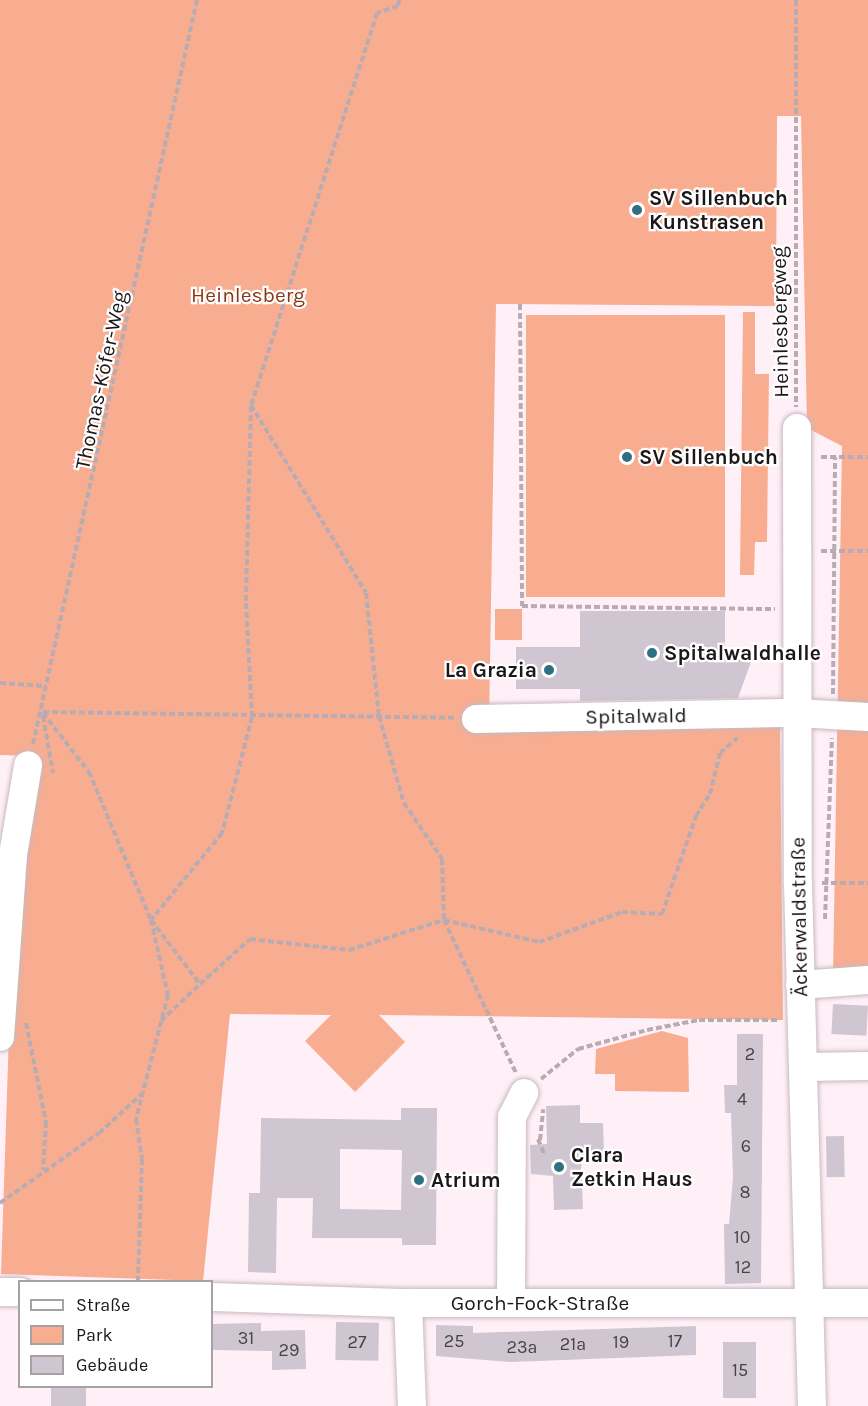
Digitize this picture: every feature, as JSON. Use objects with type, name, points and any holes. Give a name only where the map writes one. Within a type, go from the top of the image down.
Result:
[{"type":"street","name":"Äckerwaldstraße","points":[[797,428],[800,610],[796,712],[798,883],[812,1406]]},
{"type":"street","name":"Spitalwald","points":[[476,719],[796,712],[868,717]]},
{"type":"street","points":[[0,1037],[13,855],[28,765]]},
{"type":"street","points":[[800,985],[868,980]]},
{"type":"street","points":[[803,1067],[868,1066]]},
{"type":"street","points":[[511,1303],[510,1150],[512,1117],[524,1093]]},
{"type":"street","points":[[0,1292],[18,1292]]},
{"type":"street","name":"Gorch-Fock-Straße","points":[[213,1297],[408,1303],[808,1301],[868,1303]]},
{"type":"street","points":[[408,1303],[412,1406]]},
{"type":"path","name":"Thomas-Köfer-Weg","points":[[28,765],[42,712],[197,0]]},
{"type":"path","points":[[151,920],[222,833],[252,717],[246,603],[251,405],[377,13],[398,6],[399,0]]},
{"type":"path","name":"Heinlesbergweg","points":[[796,0],[797,428]]},
{"type":"path","points":[[520,304],[522,606],[800,610]]},
{"type":"path","points":[[251,405],[366,593],[379,716],[404,804],[442,859],[444,920],[524,1093],[592,1044],[699,1020],[801,1020]]},
{"type":"path","points":[[799,457],[868,457]]},
{"type":"path","points":[[799,551],[868,551]]},
{"type":"path","points":[[0,684],[46,686]]},
{"type":"path","points":[[42,712],[476,719]]},
{"type":"path","points":[[42,712],[55,762],[50,785]]},
{"type":"path","points":[[42,712],[89,772],[151,920],[168,995],[136,1119],[142,1159],[138,1280]]},
{"type":"path","points":[[161,1022],[250,939],[349,950],[444,920],[539,942],[622,912],[662,914],[696,816],[710,794],[720,753],[743,733]]},
{"type":"path","points":[[798,883],[868,883]]},
{"type":"path","points":[[151,920],[200,984]]},
{"type":"path","points":[[23,1010],[46,1122],[44,1170]]},
{"type":"path","points":[[0,1203],[99,1133],[143,1093]]},
{"type":"path","points":[[538,1139],[544,1154]]},
{"type":"green space","name":"Heinlesberg","points":[[0,0],[868,0],[868,974],[833,976],[842,446],[807,428],[801,116],[777,116],[776,306],[496,304],[489,724],[780,727],[783,1020],[379,1015],[405,1042],[355,1092],[305,1041],[331,1015],[230,1014],[203,1280],[1,1274],[11,973],[33,756],[0,755]]},
{"type":"green space","points":[[743,312],[755,312],[755,374],[769,374],[767,542],[755,542],[754,575],[740,575]]},
{"type":"green space","name":"SV Sillenbuch","points":[[526,315],[725,315],[725,597],[526,597]]},
{"type":"green space","points":[[495,609],[522,609],[522,640],[495,640]]},
{"type":"green space","points":[[662,1031],[688,1038],[689,1092],[615,1091],[615,1074],[595,1074],[596,1049]]},
{"type":"building","name":"Spitalwaldhalle","points":[[580,611],[725,611],[725,660],[752,659],[738,698],[580,701],[580,689],[516,689],[516,647],[580,647]]},
{"type":"building","points":[[833,1004],[868,1006],[866,1036],[831,1034]]},
{"type":"building","points":[[737,1034],[763,1034],[761,1283],[725,1284],[724,1224],[729,1224],[733,1177],[731,1113],[725,1113],[724,1085],[737,1085]]},
{"type":"building","points":[[580,1105],[580,1123],[603,1123],[604,1154],[581,1155],[583,1209],[554,1210],[553,1176],[531,1174],[530,1145],[547,1144],[546,1106]]},
{"type":"building","name":"Atrium","points":[[401,1108],[437,1108],[436,1245],[402,1245],[402,1238],[312,1238],[313,1198],[277,1198],[276,1273],[248,1272],[249,1193],[260,1193],[261,1118],[401,1120]],"holes":[[[340,1149],[402,1150],[401,1210],[340,1209]]]},
{"type":"building","points":[[826,1136],[844,1136],[845,1177],[827,1177]]},
{"type":"building","points":[[336,1322],[379,1323],[378,1361],[335,1360]]},
{"type":"building","points":[[261,1323],[261,1331],[305,1330],[306,1369],[272,1370],[272,1351],[213,1350],[213,1324]]},
{"type":"building","points":[[436,1325],[473,1326],[473,1333],[696,1326],[696,1355],[511,1362],[436,1356]]},
{"type":"building","points":[[723,1342],[756,1342],[756,1398],[723,1398]]},
{"type":"building","points":[[51,1388],[86,1388],[86,1406],[51,1406]]},
{"type":"place","name":"SV Sillenbuch Kunstrasen","points":[[637,210]]},
{"type":"place","name":"SV Sillenbuch","points":[[627,457]]},
{"type":"place","name":"Spitalwaldhalle","points":[[652,653]]},
{"type":"place","name":"La Grazia","points":[[549,670]]},
{"type":"place","name":"Clara Zetkin Haus","points":[[559,1167]]},
{"type":"place","name":"Atrium","points":[[419,1180]]}]
